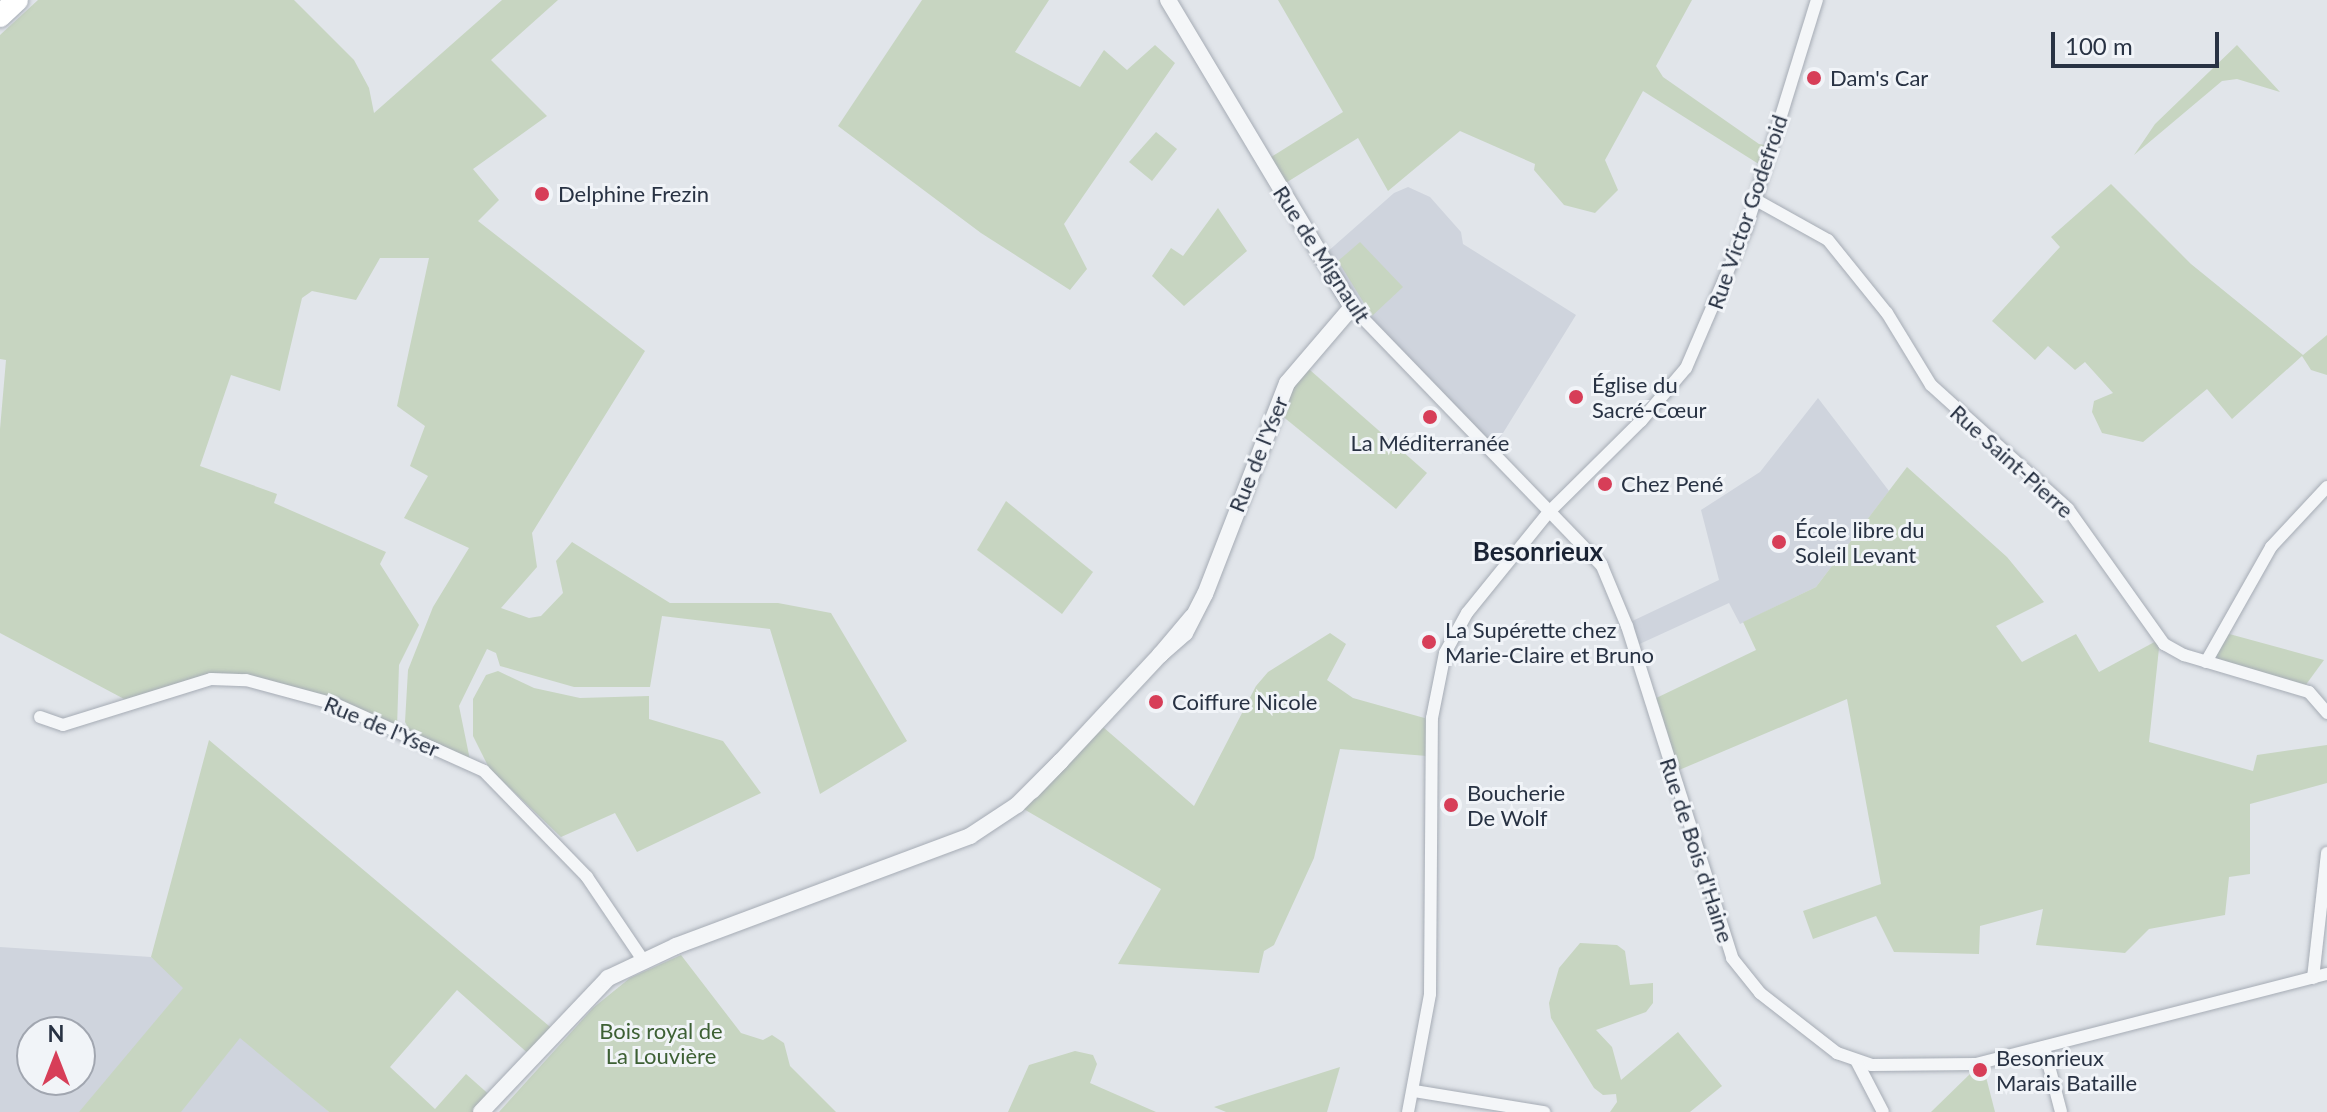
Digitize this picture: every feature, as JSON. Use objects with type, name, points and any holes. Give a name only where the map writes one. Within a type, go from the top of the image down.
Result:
[{"type":"highway","points":[[0,16],[17,0]]},
{"type":"street","name":"Rue de Mignault","points":[[1168,0],[1352,307],[1548,513]]},
{"type":"street","name":"Rue Victor Godefroid","points":[[1408,1112],[1430,994],[1431,756],[1437,686],[1449,643],[1467,613],[1548,513],[1641,421],[1686,368],[1713,314],[1756,200],[1817,0]]},
{"type":"street","name":"Rue Saint-Pierre","points":[[1756,200],[1828,240],[1887,313],[1931,385],[2068,509],[2164,644],[2206,662],[2309,692],[2327,713]]},
{"type":"street","name":"Rue de l'Yser","points":[[481,1112],[587,995],[643,960],[970,836],[1032,791],[1192,617],[1287,383],[1352,307]]},
{"type":"street","points":[[2206,662],[2271,547],[2327,487]]},
{"type":"street","name":"Rue de Bois d'Haine","points":[[1548,513],[1593,554],[1614,590],[1732,958],[1760,993],[1837,1053],[1857,1062],[1959,1066],[2327,974]]},
{"type":"street","name":"Rue de l'Yser","points":[[40,717],[63,725],[211,679],[246,680],[335,704],[484,771],[587,877],[643,960]]},
{"type":"street","points":[[2313,978],[2327,853]]},
{"type":"street","points":[[2044,1047],[2061,1112]]},
{"type":"street","points":[[1857,1062],[1883,1112]]},
{"type":"street","points":[[1414,1091],[1544,1112]]},
{"type":"shaded area","points":[[1408,187],[1430,197],[1461,232],[1463,244],[1576,315],[1495,446],[1373,323],[1326,253],[1394,193]]},
{"type":"shaded area","name":"École libre du Soleil Levant","points":[[1818,398],[1889,491],[1816,587],[1740,624],[1729,603],[1633,647],[1626,624],[1719,580],[1701,510],[1760,472]]},
{"type":"shaded area","points":[[0,947],[151,957],[329,1112],[0,1112]]},
{"type":"green space","points":[[38,0],[294,0],[354,60],[369,88],[374,113],[502,0],[558,0],[491,60],[547,116],[473,169],[499,200],[478,221],[645,351],[532,533],[537,567],[501,608],[529,618],[541,616],[563,593],[556,561],[572,542],[670,603],[778,603],[831,613],[907,741],[820,794],[770,629],[662,616],[650,687],[574,687],[500,666],[496,653],[487,649],[459,706],[470,760],[412,735],[405,722],[408,670],[433,607],[469,548],[404,518],[428,476],[410,466],[425,426],[397,406],[429,258],[380,258],[356,300],[312,291],[302,298],[280,391],[231,375],[200,466],[277,494],[274,503],[386,552],[380,564],[419,625],[399,665],[397,728],[307,691],[246,675],[126,700],[0,633],[0,429],[6,360],[0,359],[0,35]]},
{"type":"green space","points":[[922,0],[1049,0],[1015,52],[1080,87],[1104,50],[1127,70],[1155,45],[1175,63],[1064,224],[1087,269],[1070,290],[981,233],[838,126]]},
{"type":"green space","points":[[1278,0],[1692,0],[1656,66],[1663,77],[1759,144],[1771,146],[1765,168],[1643,91],[1605,160],[1618,190],[1595,213],[1564,205],[1534,170],[1535,164],[1460,131],[1388,191],[1358,138],[1284,184],[1268,159],[1343,112]]},
{"type":"green space","points":[[2237,45],[2280,92],[2237,79],[2222,81],[2134,155],[2155,124]]},
{"type":"green space","points":[[1156,132],[1177,149],[1152,181],[1129,162]]},
{"type":"green space","points":[[2111,184],[2191,264],[2303,355],[2327,335],[2327,375],[2311,370],[2302,356],[2232,419],[2207,389],[2143,442],[2102,433],[2092,412],[2094,401],[2113,393],[2085,362],[2075,370],[2048,346],[2035,360],[1992,321],[2060,247],[2051,237]]},
{"type":"green space","points":[[1218,208],[1247,251],[1184,306],[1152,276],[1171,248],[1183,256]]},
{"type":"green space","points":[[1360,242],[1403,287],[1372,316],[1338,261]]},
{"type":"green space","points":[[1302,363],[1427,473],[1396,509],[1275,410]]},
{"type":"green space","points":[[1907,467],[2007,557],[2044,602],[1996,626],[2022,662],[2076,634],[2099,672],[2160,639],[2149,742],[2253,771],[2257,755],[2327,745],[2327,783],[2250,804],[2250,874],[2229,877],[2225,915],[2149,929],[2125,953],[2036,945],[2043,909],[1980,926],[1979,954],[1894,952],[1876,916],[1813,939],[1803,911],[1881,884],[1847,699],[1672,773],[1650,701],[1756,650],[1743,622],[1816,587]]},
{"type":"green space","points":[[1006,501],[1093,572],[1062,614],[977,550]]},
{"type":"green space","points":[[2222,632],[2324,660],[2302,690],[2206,662]]},
{"type":"green space","points":[[1330,633],[1346,644],[1327,680],[1353,698],[1428,719],[1427,756],[1340,749],[1314,858],[1274,945],[1264,951],[1259,973],[1118,964],[1161,889],[1022,808],[1103,727],[1194,806],[1256,686],[1268,672]]},
{"type":"green space","points":[[498,671],[534,688],[580,698],[649,696],[649,719],[723,741],[761,793],[637,852],[615,813],[561,837],[489,768],[473,736],[473,699],[486,675]]},
{"type":"green space","points":[[209,740],[555,1031],[531,1056],[457,990],[390,1067],[435,1109],[466,1074],[493,1098],[480,1112],[329,1112],[240,1038],[181,1112],[79,1112],[92,1096],[96,1096],[96,1092],[183,988],[151,957]]},
{"type":"green space","points":[[1580,943],[1617,945],[1625,951],[1630,985],[1653,983],[1653,1003],[1646,1012],[1596,1030],[1612,1047],[1621,1080],[1678,1032],[1722,1086],[1690,1112],[1610,1112],[1617,1102],[1616,1094],[1603,1095],[1594,1088],[1551,1018],[1549,1003],[1559,968]]},
{"type":"green space","name":"Bois royal de La Louvière","points":[[681,955],[741,1033],[763,1040],[772,1035],[784,1043],[790,1066],[836,1112],[499,1112],[593,1008],[630,978]]},
{"type":"green space","points":[[1075,1051],[1093,1055],[1097,1064],[1090,1083],[1156,1112],[1008,1112],[1029,1065]]},
{"type":"green space","points":[[1340,1067],[1327,1112],[1226,1112],[1214,1107]]},
{"type":"green space","points":[[1972,1072],[1986,1077],[1995,1112],[1931,1112]]},
{"type":"place","name":"Dam's Car","points":[[1814,78]]},
{"type":"place","name":"Delphine Frezin","points":[[542,194]]},
{"type":"place","name":"Église du Sacré-Cœur","points":[[1576,397]]},
{"type":"place","name":"La Méditerranée","points":[[1430,417]]},
{"type":"place","name":"Chez Pené","points":[[1605,484]]},
{"type":"place","name":"École libre du Soleil Levant","points":[[1779,542]]},
{"type":"place","name":"La Supérette chez Marie-Claire et Bruno","points":[[1429,642]]},
{"type":"place","name":"Coiffure Nicole","points":[[1156,702]]},
{"type":"place","name":"Boucherie De Wolf","points":[[1451,805]]},
{"type":"place","name":"Besonrieux Marais Bataille","points":[[1980,1070]]},
{"type":"district","name":"Besonrieux","points":[[1538,552]]}]
